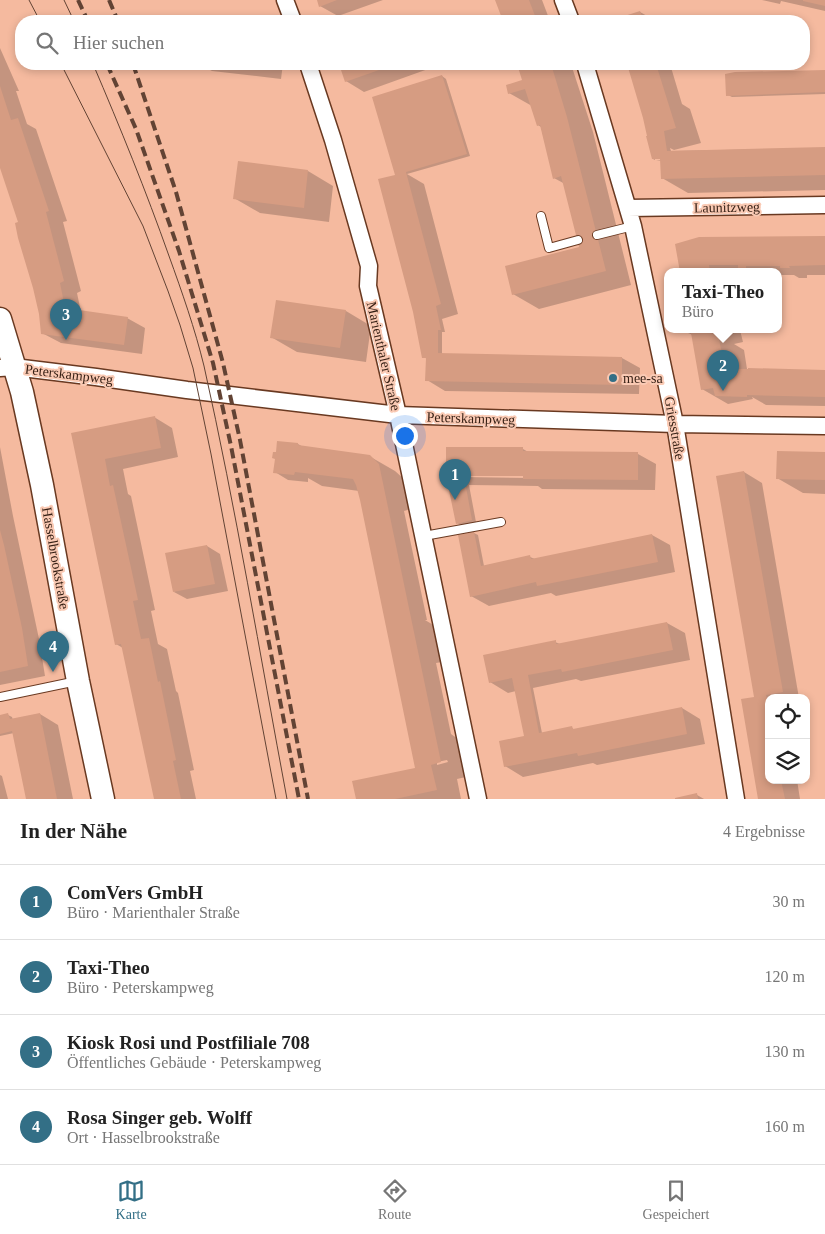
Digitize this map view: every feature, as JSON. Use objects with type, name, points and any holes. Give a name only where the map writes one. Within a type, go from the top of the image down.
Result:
[{"type":"street","points":[[285,0],[291,15]]},
{"type":"street","points":[[563,0],[569,15]]},
{"type":"street","name":"Marienthaler Straße","points":[[310,70],[333,140],[369,266],[368,286],[424,536],[478,799]]},
{"type":"street","name":"Griesstraße","points":[[587,70],[633,226],[675,424],[736,799]]},
{"type":"street","name":"Launitzweg","points":[[628,208],[825,205]]},
{"type":"street","name":"Hasselbrookstraße","points":[[0,319],[7,368],[22,392],[42,485],[78,681],[103,799]]},
{"type":"street","name":"Peterskampweg","points":[[7,368],[96,376],[187,390],[398,415],[675,424],[825,426]]},
{"type":"lane","points":[[541,216],[549,248],[578,240]]},
{"type":"lane","points":[[597,235],[633,226]]},
{"type":"lane","points":[[424,536],[501,522]]},
{"type":"lane","points":[[0,697],[78,681]]},
{"type":"building","points":[[317,0],[337,0],[319,7]]},
{"type":"building","points":[[495,0],[529,0],[535,15],[501,15]]},
{"type":"building","points":[[825,0],[825,6],[803,1]]},
{"type":"building","points":[[640,11],[642,15],[628,15]]},
{"type":"building","points":[[341,70],[379,70],[345,82]]},
{"type":"building","points":[[519,70],[553,70],[567,117],[606,271],[512,295],[505,266],[579,247],[561,176],[553,179],[540,125],[537,126],[525,89],[508,94],[506,85],[522,80]]},
{"type":"building","points":[[629,70],[658,70],[676,128],[664,131],[667,151],[825,147],[825,175],[661,179],[660,159],[652,159],[643,118]]},
{"type":"building","points":[[825,70],[825,92],[726,96],[725,74],[735,72]]},
{"type":"building","points":[[442,75],[467,154],[406,172],[441,304],[436,306],[441,330],[438,330],[438,353],[622,357],[622,385],[425,381],[426,358],[422,358],[413,312],[378,179],[395,175],[372,97]]},
{"type":"building","points":[[0,86],[11,120],[18,118],[49,211],[46,212],[64,281],[60,283],[65,308],[128,317],[124,345],[41,334],[33,288],[18,238],[15,223],[18,222],[0,168]]},
{"type":"building","points":[[238,161],[308,170],[304,208],[233,199]]},
{"type":"building","points":[[825,236],[825,265],[789,266],[790,268],[780,268],[780,266],[746,266],[746,268],[738,268],[738,265],[709,265],[709,268],[679,268],[675,244],[699,237]]},
{"type":"building","points":[[276,300],[346,310],[340,348],[270,338]]},
{"type":"building","points":[[691,333],[725,333],[718,334],[725,369],[825,370],[825,397],[715,396],[713,388],[701,390]]},
{"type":"building","points":[[155,416],[161,448],[105,459],[110,486],[113,485],[138,600],[133,601],[141,639],[149,638],[158,682],[160,681],[176,760],[173,761],[181,799],[154,799],[121,644],[115,645],[71,433]]},
{"type":"building","points":[[277,441],[370,455],[379,464],[441,762],[431,765],[437,790],[395,799],[356,799],[352,781],[415,768],[360,500],[353,479],[295,472],[294,475],[273,473],[275,459],[272,458],[273,452],[276,452]]},
{"type":"building","points":[[446,447],[523,447],[523,451],[638,452],[638,480],[523,479],[523,476],[464,476],[472,520],[456,524],[446,476]]},
{"type":"building","points":[[777,451],[825,452],[825,480],[776,479]]},
{"type":"building","points":[[744,471],[783,692],[765,694],[765,784],[782,784],[785,799],[758,799],[741,699],[754,697],[716,476]]},
{"type":"building","points":[[0,530],[22,628],[28,666],[0,672]]},
{"type":"building","points":[[474,532],[481,566],[530,555],[531,559],[652,534],[658,562],[537,586],[536,582],[470,597],[458,535]]},
{"type":"building","points":[[207,545],[215,584],[173,592],[165,553]]},
{"type":"building","points":[[667,622],[673,650],[562,672],[561,669],[528,675],[539,733],[572,726],[573,729],[682,707],[687,734],[578,756],[577,753],[504,767],[499,741],[524,736],[512,678],[489,683],[483,655],[556,640],[556,644]]},
{"type":"building","points":[[8,713],[10,719],[40,713],[57,799],[26,799],[12,731],[0,734],[0,715]]},
{"type":"building","points":[[697,793],[698,799],[675,799],[675,798]]},
{"type":"tram line","points":[[29,0],[37,15]]},
{"type":"tram line","points":[[64,0],[71,15]]},
{"type":"tram line","points":[[64,70],[143,226],[180,325],[193,368],[276,799]]},
{"type":"tram line","points":[[96,70],[151,207],[183,297],[204,366],[237,528],[287,799]]},
{"type":"railway","points":[[78,0],[85,15]]},
{"type":"railway","points":[[109,0],[115,15]]},
{"type":"railway","points":[[110,70],[136,129],[179,251],[213,363],[231,446],[299,799]]},
{"type":"railway","points":[[135,70],[176,192],[223,363],[240,440],[308,799]]},
{"type":"place","name":"Kiosk Rosi und Postfiliale 708","points":[[66,340]]},
{"type":"place","name":"mee-sa","points":[[613,378]]},
{"type":"place","name":"Taxi-Theo","points":[[723,391]]},
{"type":"place","name":"ComVers GmbH","points":[[455,500]]},
{"type":"place","name":"Rosa Singer geb. Wolff","points":[[53,672]]}]
